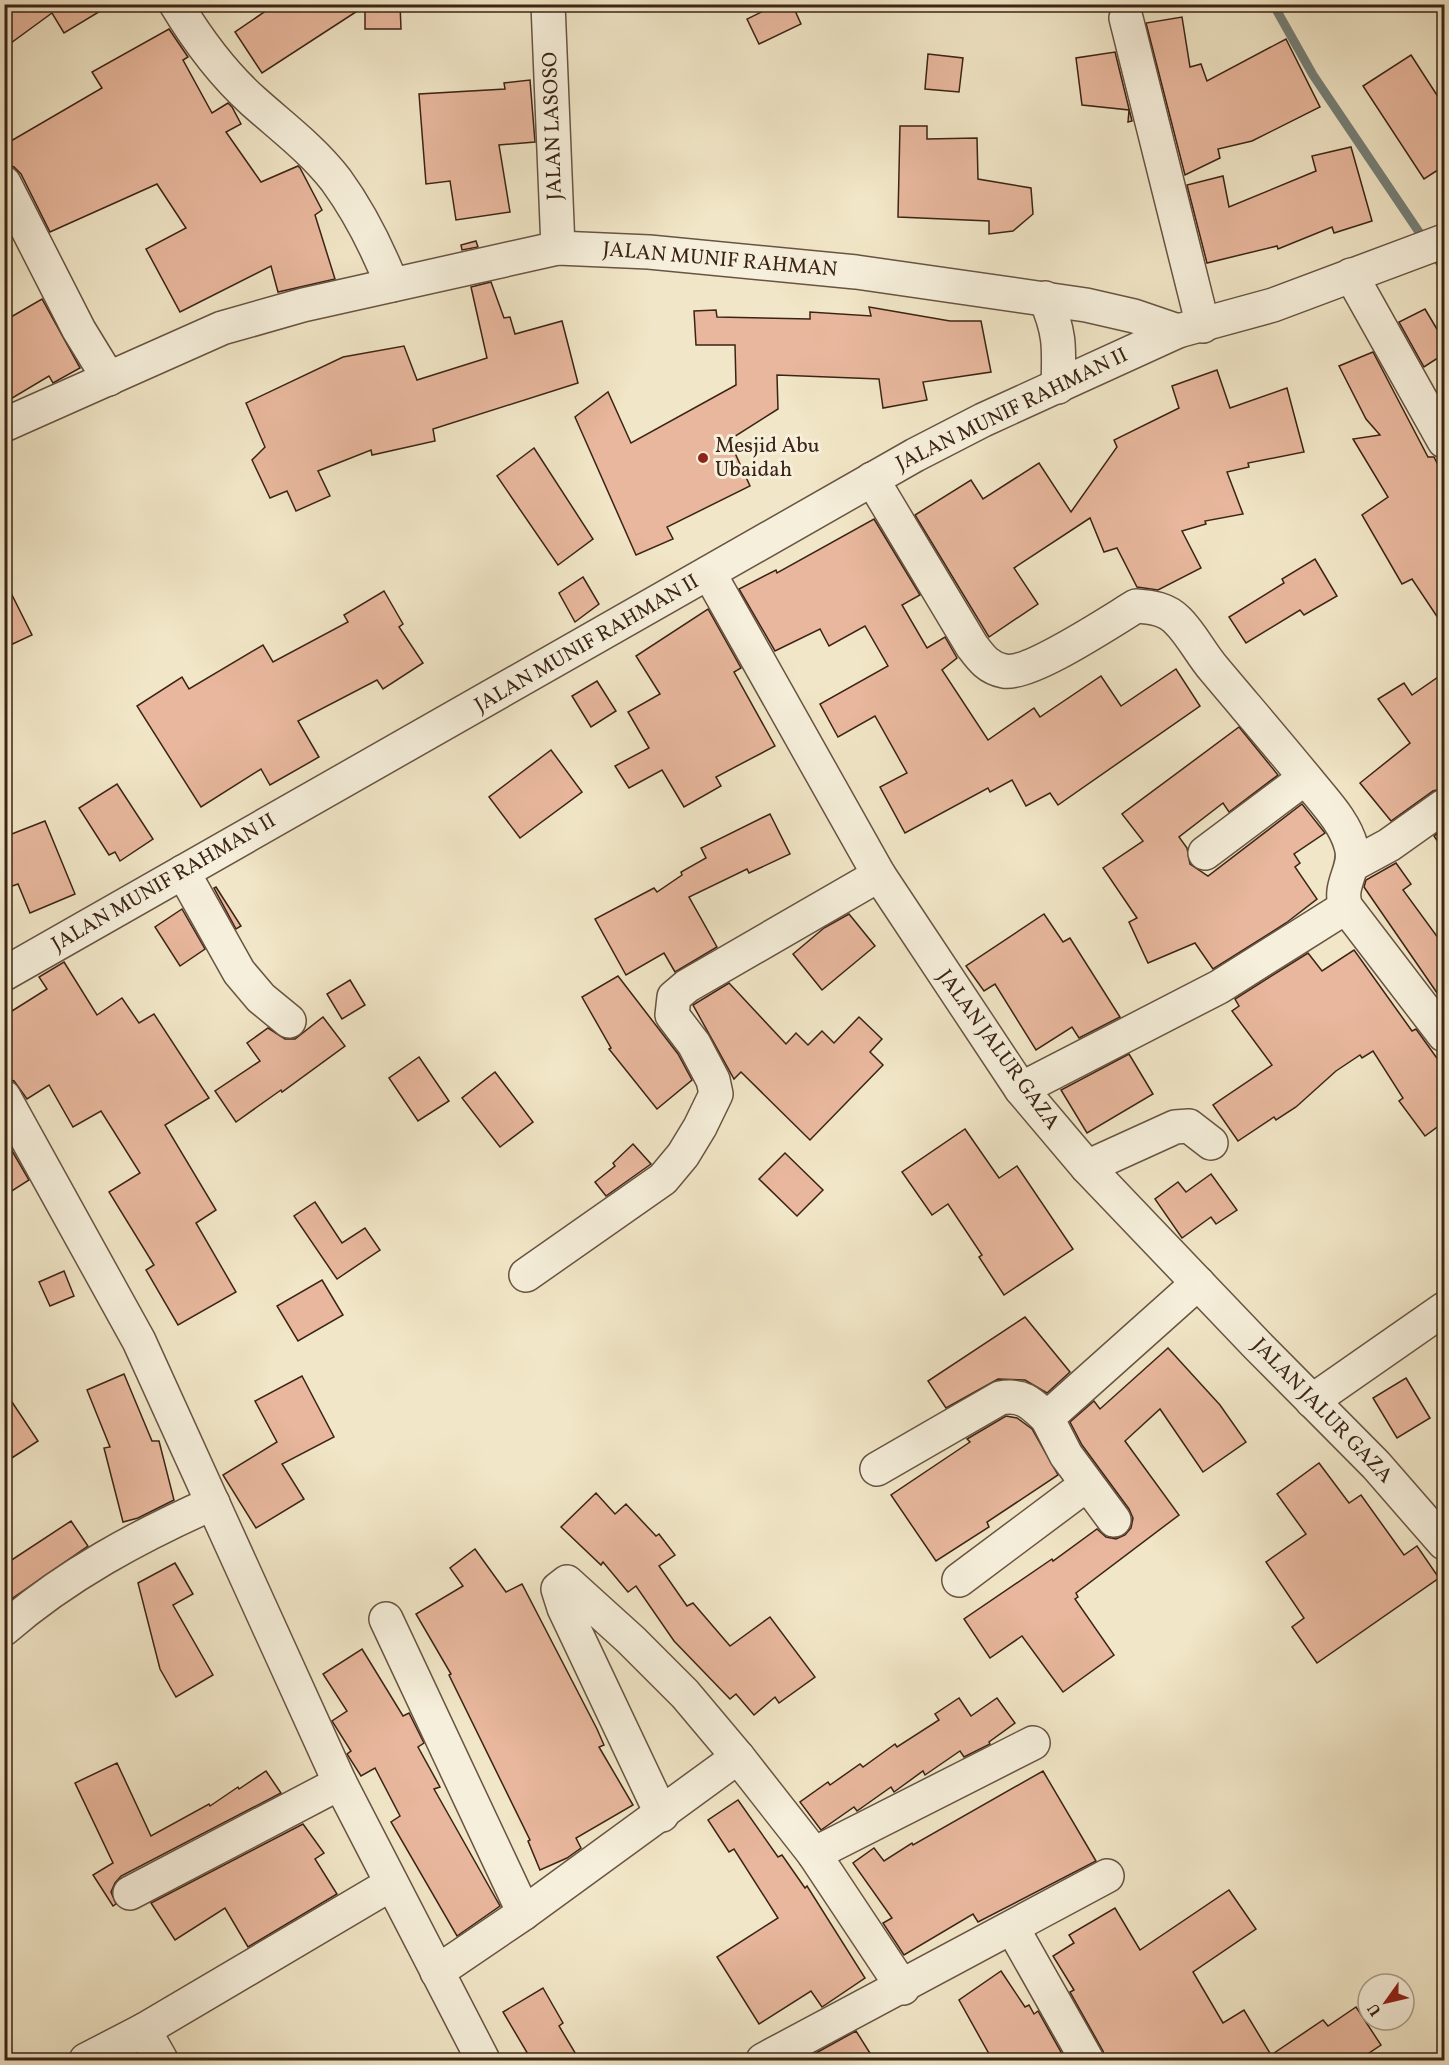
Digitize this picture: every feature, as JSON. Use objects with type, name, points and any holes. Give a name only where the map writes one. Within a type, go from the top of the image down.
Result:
[{"type":"street","points":[[176,4],[226,73],[253,101],[295,135],[335,180],[370,231],[392,285]]},
{"type":"street","name":"JALAN LASOSO","points":[[548,4],[558,248]]},
{"type":"street","points":[[1126,18],[1190,329],[1273,305],[1351,274],[1444,242]]},
{"type":"street","points":[[4,183],[79,330],[110,379]]},
{"type":"street","name":"JALAN MUNIF RAHMAN","points":[[4,425],[222,328],[303,305],[558,248],[649,252],[845,271],[1045,298],[1190,329]]},
{"type":"street","points":[[1351,274],[1444,441]]},
{"type":"street","points":[[1045,298],[1059,336],[1061,355],[1058,387]]},
{"type":"street","name":"JALAN MUNIF RAHMAN II","points":[[4,974],[873,479],[982,420],[1190,329]]},
{"type":"street","points":[[873,479],[972,646],[987,665],[1005,671],[1017,670],[1047,658],[1136,606],[1165,611],[1178,620],[1212,666],[1305,778],[1343,830],[1352,846],[1352,865],[1342,888],[1346,907],[1444,1035]]},
{"type":"street","name":"JALAN JALUR GAZA","points":[[710,573],[879,875],[1021,1089],[1087,1167],[1376,1465],[1444,1543]]},
{"type":"street","points":[[1205,853],[1305,778]]},
{"type":"street","points":[[1352,865],[1389,845],[1444,806]]},
{"type":"street","points":[[183,872],[249,986],[289,1021]]},
{"type":"street","points":[[526,1275],[663,1179],[683,1155],[711,1107],[716,1094],[713,1080],[694,1044],[672,1015],[674,997],[687,986],[879,875]]},
{"type":"street","points":[[1021,1089],[1219,987],[1346,907]]},
{"type":"street","points":[[4,1097],[139,1341],[340,1783],[483,2061]]},
{"type":"street","points":[[1087,1167],[1175,1127],[1189,1126],[1211,1143]]},
{"type":"street","points":[[1047,1418],[1198,1283]]},
{"type":"street","points":[[1312,1401],[1444,1309]]},
{"type":"street","points":[[878,1469],[1000,1398],[1015,1395],[1033,1404],[1047,1418],[1065,1455],[1114,1520]]},
{"type":"street","points":[[959,1580],[1086,1485]]},
{"type":"street","points":[[4,1629],[64,1583],[118,1549],[213,1503]]},
{"type":"street","points":[[662,1815],[564,1608],[558,1589],[567,1581],[685,1694],[738,1757],[814,1854],[903,1988]]},
{"type":"street","points":[[386,1618],[524,1913]]},
{"type":"street","points":[[814,1854],[1033,1743]]},
{"type":"street","points":[[437,1972],[662,1815],[738,1757]]},
{"type":"street","points":[[130,1893],[340,1783]]},
{"type":"street","points":[[763,2061],[1013,1929],[1107,1876]]},
{"type":"street","points":[[86,2061],[144,2030],[391,1884]]},
{"type":"street","points":[[1013,1929],[1087,2061]]},
{"type":"street","points":[[144,2030],[161,2061]]},
{"type":"building","points":[[4,4],[112,4],[64,33],[52,13],[4,48]]},
{"type":"building","points":[[276,4],[400,4],[401,29],[365,29],[365,6],[262,73],[235,32]]},
{"type":"building","points":[[778,4],[792,4],[801,24],[759,44],[747,19]]},
{"type":"building","points":[[1182,17],[1190,67],[1201,64],[1207,81],[1286,39],[1320,107],[1252,141],[1218,149],[1220,158],[1185,175],[1146,23]]},
{"type":"building","points":[[169,29],[188,57],[183,60],[212,113],[228,103],[232,107],[241,124],[226,132],[261,182],[298,166],[300,168],[322,210],[315,215],[335,279],[278,292],[271,266],[180,312],[146,249],[186,228],[157,184],[50,232],[21,174],[14,167],[4,164],[4,145],[102,88],[92,72]]},
{"type":"building","points":[[1115,52],[1132,121],[1128,122],[1129,110],[1082,105],[1076,58]]},
{"type":"building","points":[[928,54],[963,58],[959,92],[925,89]]},
{"type":"building","points":[[1411,55],[1444,106],[1444,166],[1424,179],[1363,86]]},
{"type":"building","points":[[530,80],[535,142],[499,145],[510,212],[456,220],[450,181],[426,184],[419,94],[505,89],[504,83]]},
{"type":"building","points":[[900,126],[927,126],[927,139],[977,138],[978,179],[1031,188],[1033,214],[1013,231],[989,234],[989,221],[898,217]]},
{"type":"building","points":[[1351,147],[1372,221],[1334,233],[1332,227],[1278,249],[1277,246],[1207,263],[1187,185],[1223,176],[1229,207],[1316,171],[1312,156]]},
{"type":"building","points":[[476,241],[478,247],[462,250],[461,245]]},
{"type":"building","points":[[491,282],[504,318],[510,317],[515,334],[562,321],[578,383],[433,429],[435,441],[372,455],[371,450],[318,471],[330,496],[296,511],[287,491],[270,498],[252,460],[265,447],[246,403],[343,357],[404,346],[417,380],[487,358],[471,287]]},
{"type":"building","points":[[42,299],[80,368],[53,383],[49,376],[4,403],[4,321]]},
{"type":"building","points":[[869,307],[950,321],[981,321],[991,372],[923,382],[927,400],[883,408],[879,379],[777,375],[778,409],[729,440],[750,486],[667,527],[673,539],[636,555],[575,417],[608,392],[631,443],[736,385],[735,345],[696,345],[694,311],[716,310],[717,317],[810,319],[810,312],[871,316]]},
{"type":"building","points":[[1425,309],[1444,341],[1444,354],[1424,367],[1399,322]]},
{"type":"building","points":[[1373,352],[1428,457],[1434,457],[1444,477],[1444,627],[1412,579],[1402,584],[1362,515],[1388,497],[1353,439],[1380,435],[1366,419],[1339,366]]},
{"type":"building","points":[[1217,370],[1230,408],[1287,388],[1304,452],[1248,463],[1249,467],[1227,472],[1243,514],[1205,521],[1206,524],[1182,531],[1201,568],[1158,590],[1137,587],[1117,548],[1104,552],[1090,518],[1014,568],[1038,604],[989,637],[915,515],[971,480],[983,499],[1039,463],[1071,512],[1117,447],[1114,440],[1179,408],[1172,386]]},
{"type":"building","points":[[534,448],[593,539],[558,565],[497,476]]},
{"type":"building","points":[[874,519],[920,595],[902,605],[927,648],[945,637],[957,658],[942,670],[988,740],[1034,708],[1040,717],[1101,676],[1121,706],[1176,669],[1200,706],[1058,805],[1050,793],[1026,806],[1012,780],[990,792],[988,788],[905,833],[880,787],[907,773],[875,716],[838,737],[820,704],[888,666],[865,626],[829,646],[820,629],[775,651],[739,589],[776,570],[777,573]]},
{"type":"building","points":[[1315,559],[1337,596],[1304,615],[1300,610],[1246,643],[1229,617],[1284,583],[1282,579]]},
{"type":"building","points":[[583,577],[599,604],[575,622],[559,593]]},
{"type":"building","points":[[4,579],[32,635],[4,648]]},
{"type":"building","points":[[384,591],[403,624],[399,627],[423,663],[383,689],[377,680],[298,721],[319,757],[270,785],[261,769],[201,807],[137,706],[182,677],[189,689],[263,645],[273,662],[348,622],[344,615]]},
{"type":"building","points":[[708,609],[741,668],[734,672],[775,746],[716,777],[721,786],[684,807],[662,770],[629,788],[615,766],[649,748],[628,712],[660,694],[636,656]]},
{"type":"building","points":[[1444,673],[1444,788],[1433,791],[1391,821],[1360,783],[1410,743],[1378,699],[1404,683],[1412,695]]},
{"type":"building","points":[[597,681],[616,711],[591,727],[572,696]]},
{"type":"building","points":[[1239,727],[1278,775],[1229,812],[1223,803],[1179,837],[1187,848],[1190,864],[1208,876],[1302,804],[1325,833],[1294,854],[1300,863],[1295,867],[1317,899],[1286,923],[1213,969],[1195,943],[1148,963],[1129,922],[1137,918],[1103,868],[1143,841],[1122,814]]},
{"type":"building","points":[[551,750],[582,792],[520,838],[489,797]]},
{"type":"building","points":[[117,784],[153,839],[120,861],[115,852],[109,855],[79,808]]},
{"type":"building","points":[[770,814],[790,854],[749,873],[747,869],[689,897],[717,947],[675,972],[664,953],[626,975],[595,919],[654,888],[657,892],[682,875],[681,872],[706,858],[701,848]]},
{"type":"building","points":[[45,821],[75,894],[30,913],[18,884],[4,889],[4,837]]},
{"type":"building","points":[[1444,829],[1444,851],[1434,836]]},
{"type":"building","points":[[1396,863],[1411,884],[1403,890],[1444,946],[1444,1003],[1364,887],[1366,880]]},
{"type":"building","points":[[216,887],[241,926],[236,929],[214,888]]},
{"type":"building","points":[[182,909],[205,949],[180,966],[155,927]]},
{"type":"building","points":[[849,914],[875,946],[822,990],[793,954],[824,928]]},
{"type":"building","points":[[1044,914],[1063,942],[1070,938],[1120,1017],[1079,1038],[1072,1027],[1036,1050],[995,984],[984,991],[966,966]]},
{"type":"building","points":[[1354,950],[1412,1031],[1416,1029],[1444,1068],[1444,1122],[1425,1136],[1399,1101],[1403,1098],[1373,1051],[1362,1058],[1360,1055],[1336,1071],[1296,1107],[1276,1120],[1274,1117],[1238,1141],[1213,1105],[1272,1065],[1232,1011],[1239,1006],[1235,999],[1308,953],[1322,971]]},
{"type":"building","points":[[64,962],[97,1015],[122,998],[139,1023],[154,1014],[209,1098],[165,1125],[216,1210],[196,1223],[236,1292],[178,1325],[146,1270],[154,1265],[109,1192],[140,1173],[101,1111],[73,1127],[49,1085],[27,1099],[14,1081],[4,1078],[4,1016],[47,989],[39,977]]},
{"type":"building","points":[[618,976],[678,1054],[692,1080],[657,1109],[609,1049],[611,1048],[582,997]]},
{"type":"building","points":[[350,980],[365,1005],[342,1019],[327,994]]},
{"type":"building","points":[[729,983],[786,1044],[796,1033],[808,1045],[822,1031],[834,1043],[859,1017],[882,1039],[870,1052],[883,1065],[810,1140],[741,1072],[734,1079],[693,1005]]},
{"type":"building","points":[[323,1017],[345,1046],[236,1122],[215,1091],[260,1061],[247,1043],[268,1028],[285,1039],[295,1039]]},
{"type":"building","points":[[1129,1054],[1153,1094],[1087,1133],[1061,1090]]},
{"type":"building","points":[[419,1057],[449,1101],[418,1121],[389,1078]]},
{"type":"building","points":[[495,1072],[533,1122],[500,1147],[462,1098]]},
{"type":"building","points":[[965,1129],[999,1178],[1017,1166],[1073,1249],[1004,1295],[979,1257],[982,1255],[948,1204],[932,1215],[902,1172]]},
{"type":"building","points":[[4,1137],[29,1180],[4,1196]]},
{"type":"building","points":[[633,1144],[651,1164],[606,1196],[595,1182],[615,1166],[613,1163]]},
{"type":"building","points":[[785,1153],[823,1190],[797,1216],[759,1179]]},
{"type":"building","points":[[1211,1174],[1237,1210],[1216,1224],[1211,1217],[1182,1238],[1155,1199],[1178,1182],[1186,1192]]},
{"type":"building","points":[[315,1202],[342,1243],[365,1228],[380,1250],[337,1279],[294,1216]]},
{"type":"building","points":[[64,1271],[74,1296],[50,1306],[39,1282]]},
{"type":"building","points":[[322,1280],[343,1315],[298,1341],[277,1306]]},
{"type":"building","points":[[1025,1317],[1070,1372],[1047,1393],[1025,1380],[998,1379],[946,1408],[928,1381]]},
{"type":"building","points":[[1168,1348],[1220,1405],[1246,1442],[1203,1472],[1160,1409],[1125,1441],[1179,1515],[1076,1593],[1078,1597],[1075,1599],[1114,1655],[1063,1692],[1022,1636],[990,1658],[964,1619],[1052,1559],[1053,1561],[1097,1529],[1106,1537],[1116,1539],[1125,1535],[1131,1528],[1133,1518],[1129,1509],[1082,1445],[1070,1422],[1094,1401],[1100,1409]]},
{"type":"building","points":[[124,1374],[152,1441],[159,1441],[174,1500],[138,1518],[123,1522],[104,1448],[110,1447],[87,1390]]},
{"type":"building","points":[[302,1376],[334,1437],[282,1464],[304,1499],[256,1528],[223,1475],[277,1442],[255,1401]]},
{"type":"building","points":[[1406,1378],[1430,1418],[1397,1438],[1373,1398]]},
{"type":"building","points":[[4,1390],[38,1441],[4,1463]]},
{"type":"building","points":[[1006,1416],[1017,1418],[1032,1429],[1058,1475],[987,1522],[989,1527],[936,1561],[891,1495],[970,1442],[967,1439]]},
{"type":"building","points":[[1319,1463],[1349,1503],[1361,1495],[1404,1555],[1417,1546],[1439,1578],[1317,1663],[1292,1627],[1304,1618],[1266,1562],[1306,1534],[1277,1494]]},
{"type":"building","points":[[596,1493],[615,1514],[626,1504],[656,1536],[659,1534],[675,1555],[659,1566],[687,1606],[693,1603],[730,1646],[770,1617],[815,1677],[779,1703],[775,1697],[754,1715],[736,1694],[730,1699],[674,1641],[636,1586],[628,1592],[603,1562],[601,1565],[561,1527]]},
{"type":"building","points":[[71,1521],[88,1546],[4,1604],[4,1565]]},
{"type":"building","points":[[475,1549],[506,1592],[522,1584],[597,1729],[604,1745],[599,1747],[633,1805],[576,1838],[581,1848],[567,1858],[540,1870],[528,1841],[530,1840],[449,1675],[451,1674],[416,1614],[463,1586],[450,1568]]},
{"type":"building","points":[[175,1563],[193,1594],[173,1605],[213,1675],[176,1697],[160,1669],[138,1583]]},
{"type":"building","points":[[362,1649],[403,1716],[409,1713],[424,1743],[418,1747],[440,1787],[434,1789],[500,1906],[457,1936],[391,1822],[400,1816],[375,1768],[361,1776],[347,1754],[351,1751],[332,1721],[347,1711],[323,1674]]},
{"type":"building","points":[[959,1698],[971,1716],[997,1698],[1015,1723],[989,1742],[990,1744],[964,1757],[960,1751],[925,1775],[923,1771],[894,1792],[891,1787],[857,1811],[854,1807],[821,1830],[800,1802],[828,1782],[830,1785],[860,1764],[863,1767],[895,1744],[897,1747],[939,1720],[935,1714]]},
{"type":"building","points":[[117,1763],[151,1836],[209,1804],[210,1806],[266,1771],[281,1793],[121,1876],[111,1892],[116,1904],[113,1906],[93,1875],[113,1863],[75,1783]]},
{"type":"building","points":[[1043,1771],[1096,1861],[978,1922],[973,1914],[904,1955],[883,1923],[892,1918],[853,1863],[874,1848],[884,1861],[912,1843],[913,1845]]},
{"type":"building","points":[[738,1800],[778,1857],[782,1855],[805,1888],[807,1886],[865,1978],[822,2007],[811,1991],[759,2024],[717,1957],[778,1918],[734,1849],[729,1852],[708,1820]]},
{"type":"building","points":[[303,1824],[324,1853],[315,1859],[337,1894],[248,1947],[225,1908],[175,1940],[151,1903]]},
{"type":"building","points":[[1229,1890],[1256,1929],[1193,1972],[1223,2023],[1244,2010],[1271,2055],[1323,2020],[1328,2026],[1356,2007],[1356,2032],[1372,2032],[1381,2045],[1357,2061],[1106,2061],[1103,2051],[1070,1992],[1074,1990],[1053,1956],[1074,1943],[1069,1935],[1115,1908],[1140,1950]]},
{"type":"building","points":[[1001,1971],[1025,2007],[1029,2005],[1034,2014],[1038,2011],[1066,2061],[993,2061],[959,2000]]},
{"type":"building","points":[[543,1988],[563,2023],[559,2026],[580,2061],[532,2061],[503,2012]]},
{"type":"building","points":[[856,2031],[875,2061],[805,2061],[816,2053]]},
{"type":"waterway","points":[[1273,4],[1313,75],[1444,269]]},
{"type":"place","name":"Mesjid Abu Ubaidah","points":[[703,458]]}]
